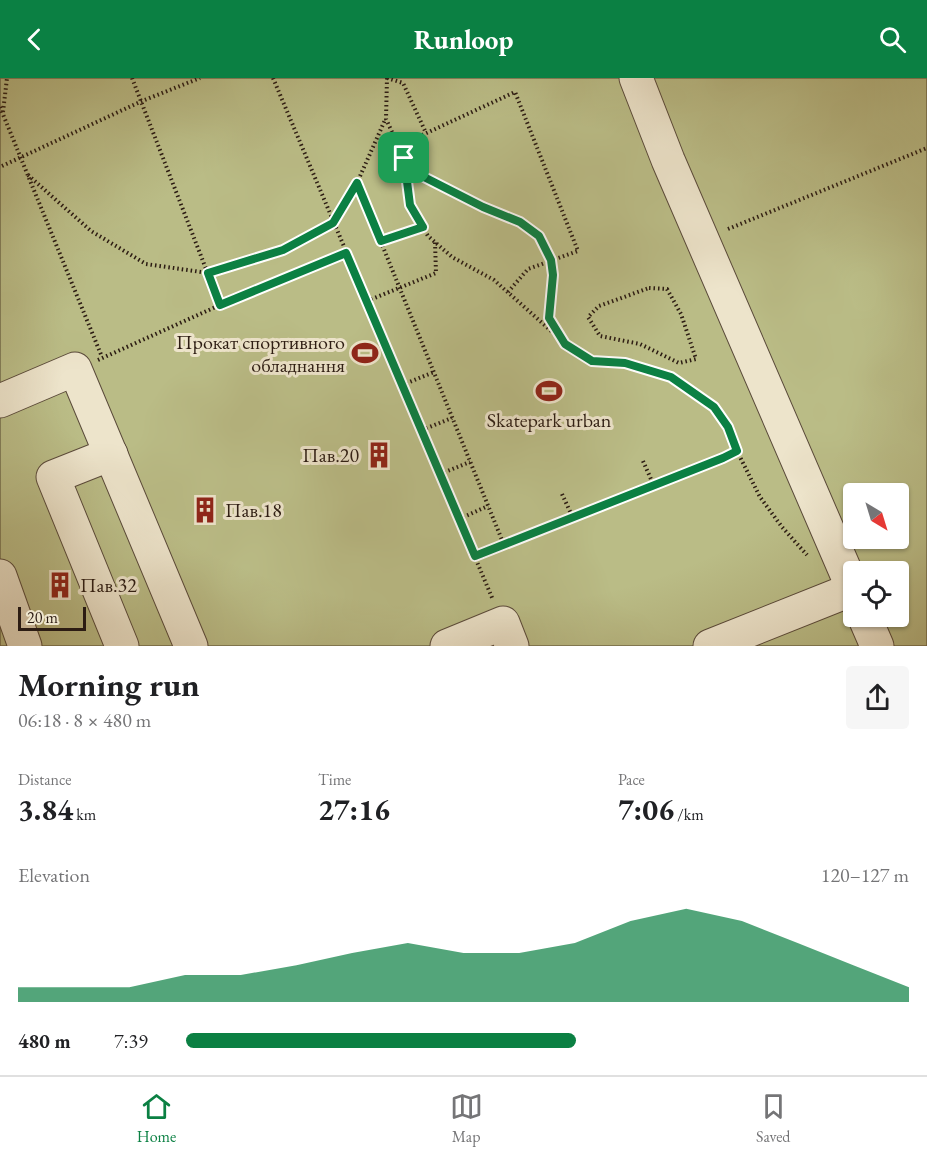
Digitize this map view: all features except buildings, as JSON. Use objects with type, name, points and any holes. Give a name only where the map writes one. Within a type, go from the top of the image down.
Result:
[{"type":"street","points":[[636,78],[702,240],[843,567]]},
{"type":"street","points":[[0,401],[89,364],[111,454],[191,646]]},
{"type":"street","points":[[111,454],[53,477],[122,646]]},
{"type":"street","points":[[0,576],[25,646]]},
{"type":"street","points":[[710,646],[843,594]]},
{"type":"street","points":[[869,627],[877,646]]},
{"type":"street","points":[[447,646],[508,634]]},
{"type":"path","points":[[1,113],[7,78]]},
{"type":"path","points":[[132,78],[220,305]]},
{"type":"path","points":[[2,166],[200,78]]},
{"type":"path","points":[[273,78],[508,634]]},
{"type":"path","points":[[28,176],[91,231],[146,264],[208,273],[283,250],[333,223],[357,183],[386,119],[387,78],[404,83],[426,133]]},
{"type":"path","points":[[404,158],[420,136],[515,92],[578,251],[528,269],[508,292]]},
{"type":"path","points":[[0,107],[28,176],[89,364],[220,305],[346,253]]},
{"type":"path","points":[[386,119],[404,158],[410,205],[435,242],[452,257],[495,280],[565,344],[592,361],[625,363],[671,377],[714,407],[728,427],[759,497],[809,558]]},
{"type":"path","points":[[702,240],[927,148]]},
{"type":"path","points":[[404,158],[424,177],[483,207],[520,222],[539,236],[551,260],[553,275],[549,318],[565,344]]},
{"type":"path","points":[[357,183],[504,545]]},
{"type":"path","points":[[381,241],[423,227]]},
{"type":"path","points":[[367,301],[436,273],[435,242]]},
{"type":"path","points":[[649,288],[668,289],[681,314],[696,359],[679,363],[640,344],[600,336],[588,317],[599,306],[649,288]]},
{"type":"path","points":[[402,385],[434,372]]},
{"type":"path","points":[[422,430],[452,418]]},
{"type":"path","points":[[475,556],[737,451]]},
{"type":"path","points":[[643,461],[654,486]]},
{"type":"path","points":[[440,474],[470,462]]},
{"type":"path","points":[[562,494],[573,518]]},
{"type":"path","points":[[459,519],[488,506]]},
{"type":"green space","points":[[0,78],[927,78],[927,646],[0,646]]},
{"type":"place","name":"Прокат спортивного обладнання","points":[[365,353]]},
{"type":"place","name":"Skatepark urban","points":[[549,391]]},
{"type":"place","name":"Пав.20","points":[[379,455]]},
{"type":"place","name":"Пав.18","points":[[205,510]]},
{"type":"place","name":"Пав.32","points":[[60,585]]},
{"type":"route","points":[[404,158],[424,177],[483,207],[520,222],[539,236],[551,260],[553,275],[549,318],[565,344],[592,361],[625,363],[671,377],[714,407],[728,427],[737,451],[475,556],[346,253],[220,305],[208,273],[283,250],[333,223],[357,183],[381,241],[423,227],[410,205],[404,158]]}]
